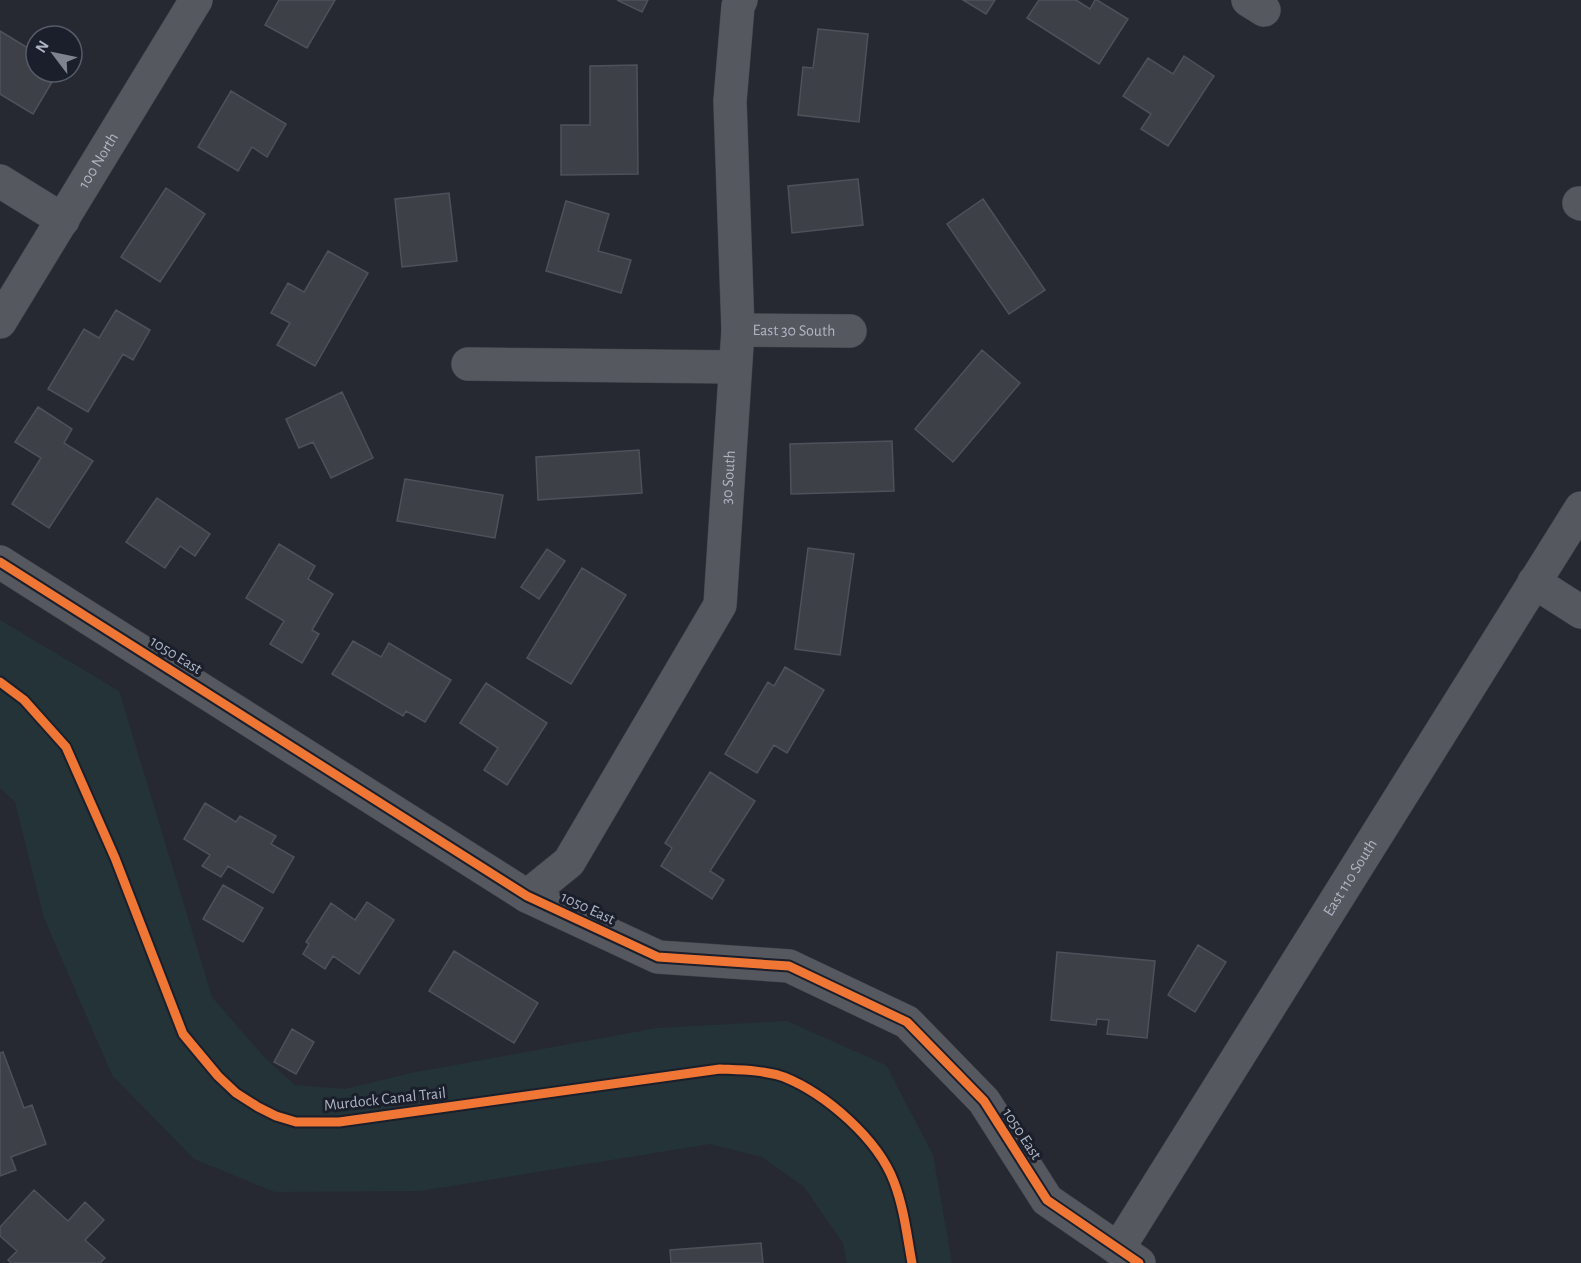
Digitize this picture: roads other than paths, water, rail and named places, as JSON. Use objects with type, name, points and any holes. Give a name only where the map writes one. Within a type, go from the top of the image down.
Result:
[{"type":"street","name":"100 North","points":[[0,322],[196,0]]},
{"type":"street","name":"30 South","points":[[527,896],[569,862],[720,605],[738,330],[730,100],[738,6],[741,0]]},
{"type":"street","points":[[0,182],[63,220]]},
{"type":"street","name":"East 30 South","points":[[738,330],[850,331]]},
{"type":"street","points":[[468,364],[735,367]]},
{"type":"street","name":"East 110 South","points":[[1129,1256],[1534,582],[1581,508]]},
{"type":"street","name":"1050 East","points":[[0,561],[527,896],[658,957],[789,966],[907,1022],[984,1101],[1047,1200],[1129,1256]]},
{"type":"street","points":[[1534,582],[1581,612]]}]
